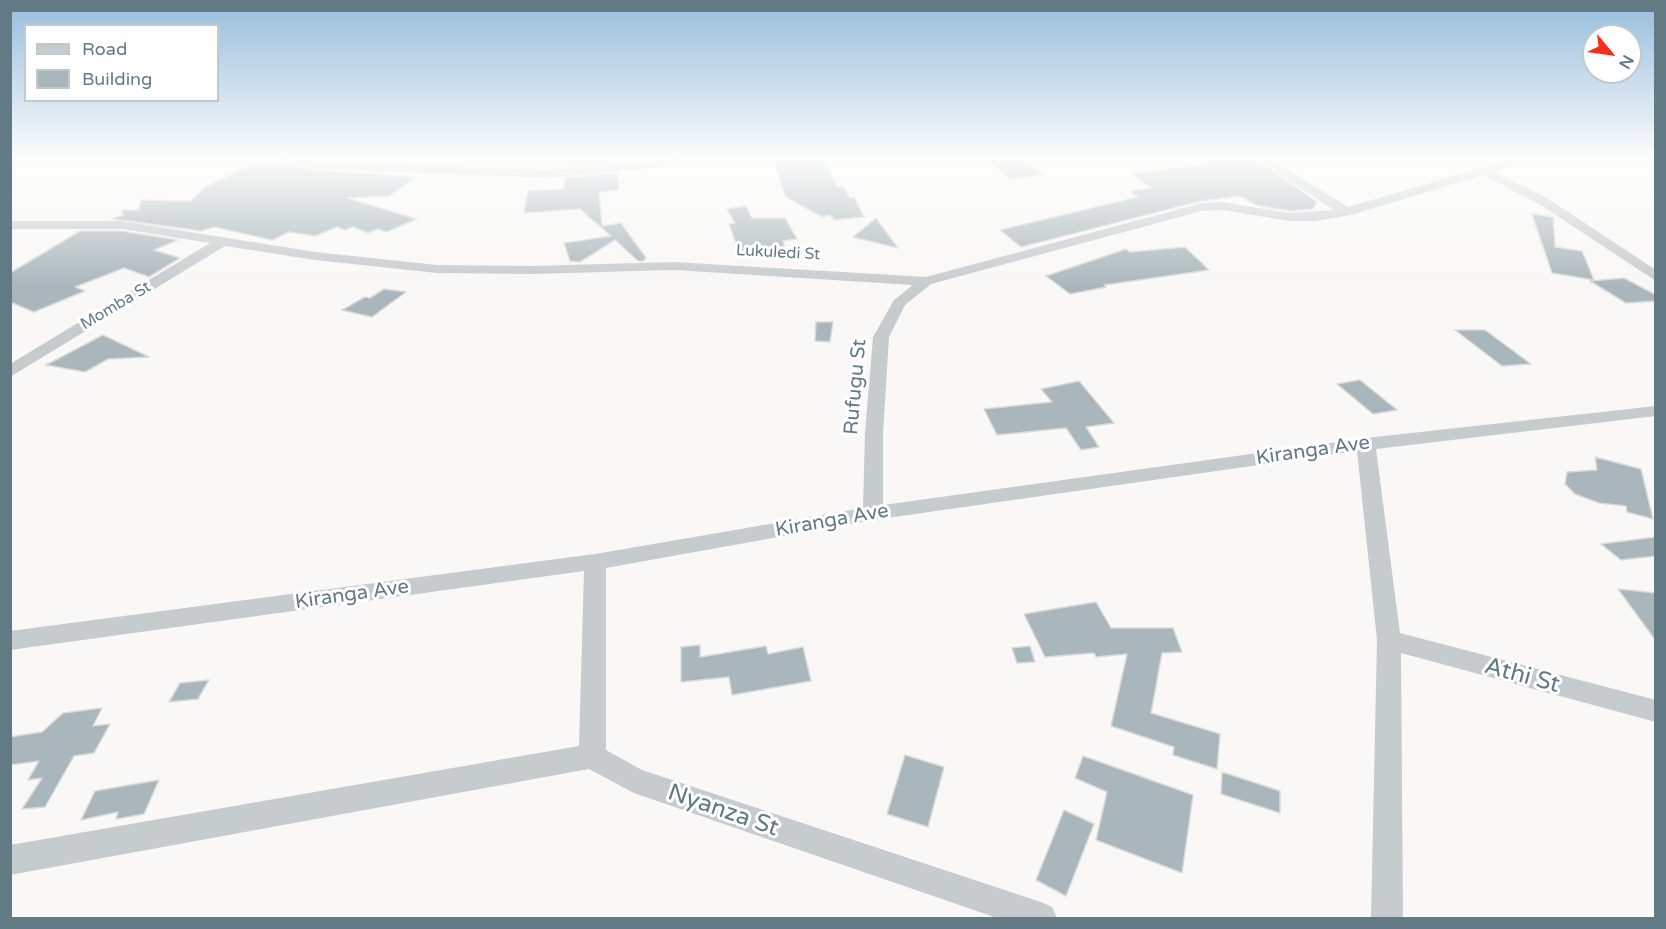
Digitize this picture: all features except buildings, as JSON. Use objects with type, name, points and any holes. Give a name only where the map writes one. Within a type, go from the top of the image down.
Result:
[{"type":"street","points":[[1329,201],[1346,212]]},
{"type":"street","name":"Lukuledi St","points":[[10,225],[122,225],[315,256],[437,268],[532,270],[674,266],[926,281],[1202,207],[1238,208],[1289,217],[1315,217],[1346,212],[1383,201]]},
{"type":"street","points":[[1544,201],[1656,277]]},
{"type":"street","name":"Momba St","points":[[10,372],[222,242]]},
{"type":"street","name":"Rufugu St","points":[[873,513],[874,433],[881,337],[899,303],[926,281]]},
{"type":"street","name":"Kiranga Ave","points":[[10,641],[595,562],[873,513],[1366,444],[1656,411]]},
{"type":"street","points":[[1366,444],[1372,513],[1389,640],[1388,918]]},
{"type":"street","points":[[10,860],[592,756],[595,562]]},
{"type":"street","name":"Athi St","points":[[1389,640],[1656,711]]},
{"type":"street","name":"Nyanza St","points":[[592,756],[634,780],[1041,918]]}]
